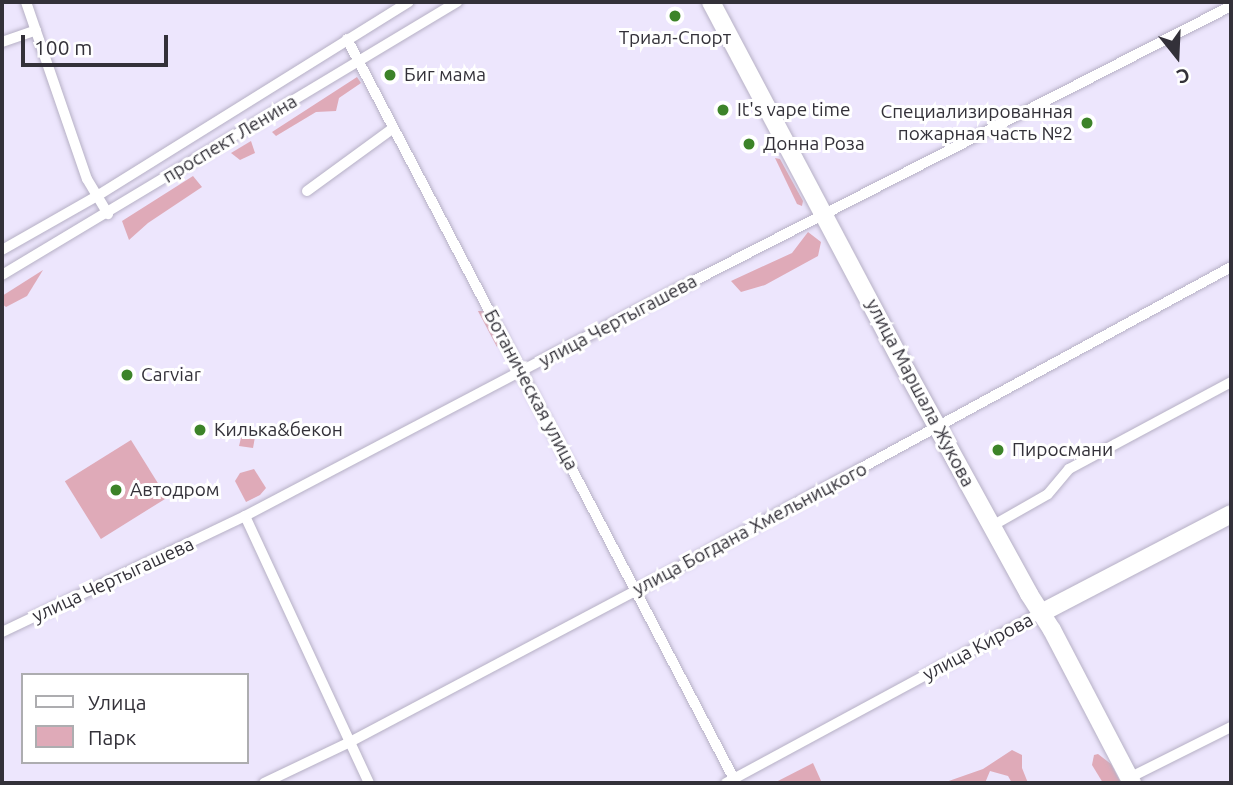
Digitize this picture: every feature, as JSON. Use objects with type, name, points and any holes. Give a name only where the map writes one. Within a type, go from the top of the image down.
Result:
[{"type":"main road","name":"улица Маршала Жукова","points":[[711,2],[938,427],[1131,780]]},
{"type":"main road","name":"улица Кирова","points":[[1041,613],[1231,514]]},
{"type":"street","points":[[26,2],[87,179],[107,214]]},
{"type":"street","name":"проспект Ленина","points":[[2,250],[97,196],[409,2]]},
{"type":"street","name":"проспект Ленина","points":[[2,275],[457,2]]},
{"type":"street","name":"улица Чертыгашева","points":[[2,632],[245,516],[1231,6]]},
{"type":"street","points":[[2,43],[36,30]]},
{"type":"street","name":"Ботаническая улица","points":[[347,39],[635,590],[730,781]]},
{"type":"street","points":[[306,191],[392,129]]},
{"type":"street","name":"улица Богдана Хмельницкого","points":[[264,783],[348,743],[635,590],[1231,267]]},
{"type":"street","points":[[992,526],[1048,494],[1069,469],[1231,382]]},
{"type":"street","points":[[245,516],[348,743],[369,783]]},
{"type":"street","name":"улица Кирова","points":[[730,781],[1041,613]]},
{"type":"street","points":[[1131,780],[1231,727]]},
{"type":"green space","points":[[357,77],[361,83],[339,98],[336,111],[316,112],[276,136],[272,132]]},
{"type":"green space","points":[[251,141],[255,153],[240,160],[231,153]]},
{"type":"green space","points":[[775,158],[780,159],[803,201],[802,206],[797,204]]},
{"type":"green space","points":[[193,176],[202,187],[148,223],[129,240],[122,221]]},
{"type":"green space","points":[[808,232],[821,242],[818,256],[765,285],[741,292],[731,281],[792,253]]},
{"type":"green space","points":[[43,270],[27,296],[6,307],[2,304],[2,296]]},
{"type":"green space","points":[[478,311],[489,311],[502,335],[497,347]]},
{"type":"green space","points":[[249,430],[255,437],[253,448],[239,446],[241,438]]},
{"type":"green space","name":"Автодром","points":[[131,440],[167,498],[101,539],[65,481]]},
{"type":"green space","points":[[254,469],[266,488],[260,495],[246,502],[235,481],[240,473]]},
{"type":"green space","points":[[1012,750],[1022,755],[1022,768],[1028,783],[1012,783],[1008,776],[990,771],[985,783],[943,783],[983,769]]},
{"type":"green space","points":[[1098,754],[1111,764],[1121,783],[1103,783],[1092,765],[1094,755]]},
{"type":"green space","points":[[813,763],[822,783],[774,783]]},
{"type":"place","name":"Триал-Спорт","points":[[675,16]]},
{"type":"place","name":"Биг мама","points":[[390,75]]},
{"type":"place","name":"It's vape time","points":[[723,110]]},
{"type":"place","name":"Специализированная пожарная часть №2","points":[[1087,123]]},
{"type":"place","name":"Донна Роза","points":[[749,144]]},
{"type":"place","name":"Carviar","points":[[127,375]]},
{"type":"place","name":"Килька&бекон","points":[[200,430]]},
{"type":"place","name":"Пиросмани","points":[[998,450]]},
{"type":"place","name":"Автодром","points":[[116,490]]}]
